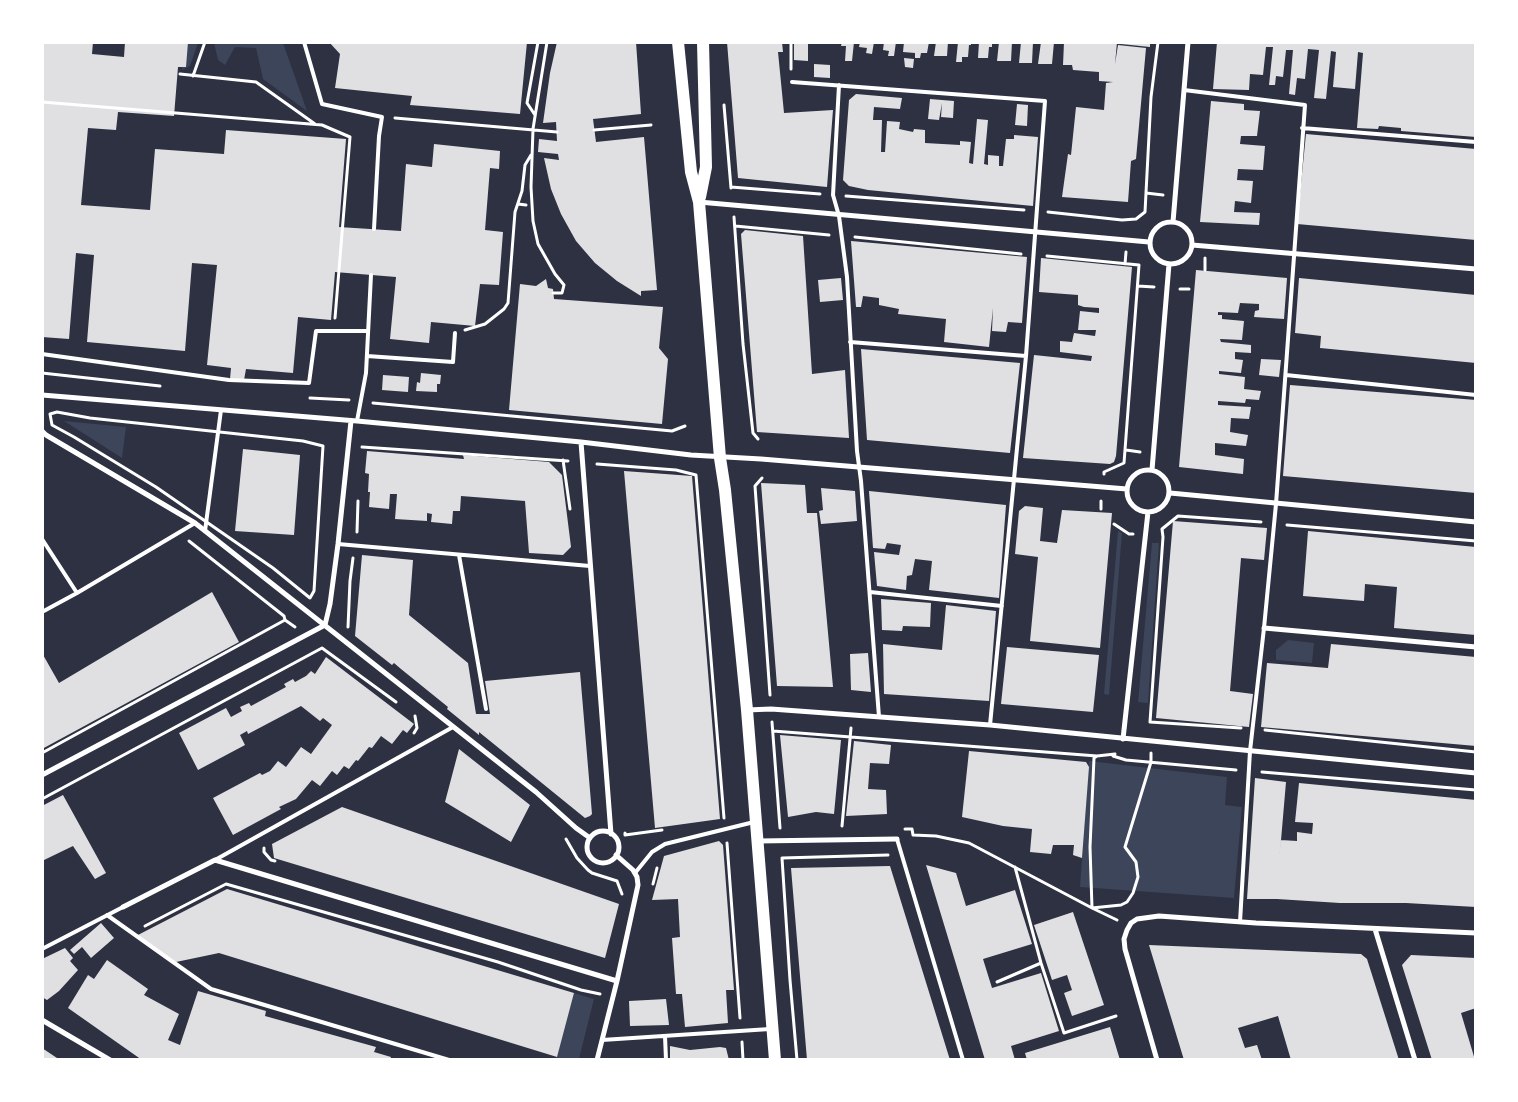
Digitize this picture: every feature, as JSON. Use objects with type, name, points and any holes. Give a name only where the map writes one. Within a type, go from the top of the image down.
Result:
[{"type":"main road","points":[[678,42],[690,172],[698,202],[720,458],[726,499],[747,710],[775,1060]]},
{"type":"main road","points":[[698,202],[706,167],[703,42]]},
{"type":"street","points":[[1173,222],[1188,42]]},
{"type":"street","points":[[698,202],[839,216],[1150,242]]},
{"type":"street","points":[[1173,222],[1185,227],[1189,232],[1192,245],[1187,257],[1182,261],[1169,264],[1162,262],[1153,254],[1150,242],[1154,229],[1160,225],[1173,222]]},
{"type":"street","points":[[1192,245],[1476,269]]},
{"type":"street","points":[[1152,470],[1169,264]]},
{"type":"street","points":[[42,395],[581,442],[720,458],[859,467],[1127,489]]},
{"type":"street","points":[[42,775],[325,624],[330,604],[354,421]]},
{"type":"street","points":[[42,431],[195,523],[536,792],[590,838]]},
{"type":"street","points":[[581,442],[611,834]]},
{"type":"street","points":[[1152,470],[1158,472],[1164,478],[1169,486],[1170,493],[1167,502],[1162,508],[1148,512],[1139,510],[1132,505],[1128,498],[1127,489],[1135,475],[1142,471],[1152,470]]},
{"type":"street","points":[[1170,493],[1476,522]]},
{"type":"street","points":[[1123,739],[1148,512]]},
{"type":"street","points":[[1264,628],[1476,647]]},
{"type":"street","points":[[747,710],[771,709],[990,725],[1476,773]]},
{"type":"street","points":[[599,832],[611,834],[618,843],[616,856],[611,861],[603,863],[592,859],[587,849],[590,838],[599,832]]},
{"type":"street","points":[[758,841],[897,840]]},
{"type":"street","points":[[597,1060],[637,896],[638,885],[635,873],[616,856]]},
{"type":"street","points":[[123,907],[215,860],[617,980]]},
{"type":"street","points":[[1157,1060],[1124,938],[1129,926],[1136,919],[1152,916],[1476,933]]},
{"type":"street","points":[[1375,929],[1415,1060]]},
{"type":"street","points":[[42,1020],[110,1060]]},
{"type":"lane","points":[[304,42],[322,104],[382,117],[379,136],[374,229]]},
{"type":"lane","points":[[792,82],[1044,101],[1026,356],[990,725]]},
{"type":"lane","points":[[839,85],[833,195],[839,216],[847,277],[857,451],[879,717]]},
{"type":"lane","points":[[1184,90],[1304,105],[1276,504],[1250,751],[1240,922]]},
{"type":"lane","points":[[1302,128],[1476,142]]},
{"type":"lane","points":[[354,421],[366,373],[371,275]]},
{"type":"lane","points":[[42,354],[229,380],[309,383],[316,331],[368,331]]},
{"type":"lane","points":[[367,356],[453,362],[455,332]]},
{"type":"lane","points":[[850,342],[1026,356]]},
{"type":"lane","points":[[1286,375],[1476,395]]},
{"type":"lane","points":[[205,531],[220,410]]},
{"type":"lane","points":[[42,612],[195,523]]},
{"type":"lane","points":[[42,539],[77,593]]},
{"type":"lane","points":[[338,544],[590,566]]},
{"type":"lane","points":[[459,555],[486,709]]},
{"type":"lane","points":[[870,592],[1002,606]]},
{"type":"lane","points":[[215,860],[453,727]]},
{"type":"lane","points":[[635,873],[652,852],[665,844],[756,822]]},
{"type":"lane","points":[[897,840],[963,1060]]},
{"type":"lane","points":[[42,949],[123,907]]},
{"type":"lane","points":[[107,915],[211,990],[448,1060]]},
{"type":"lane","points":[[602,1040],[772,1029]]},
{"type":"lane","points":[[665,1036],[666,1060]]},
{"type":"path","points":[[193,76],[205,42]]},
{"type":"path","points":[[535,115],[527,103],[538,42]]},
{"type":"path","points":[[547,42],[535,115],[531,186],[533,221],[538,244],[555,274],[564,285],[562,293],[554,293]]},
{"type":"path","points":[[791,42],[792,82]]},
{"type":"path","points":[[731,187],[1036,211],[1122,220],[1136,219],[1145,212],[1152,98],[1158,42]]},
{"type":"path","points":[[180,74],[256,82],[316,124]]},
{"type":"path","points":[[724,100],[744,344],[753,433],[758,439]]},
{"type":"path","points":[[42,102],[316,124],[350,137],[334,320],[341,331]]},
{"type":"path","points":[[382,117],[557,132]]},
{"type":"path","points":[[594,130],[651,125]]},
{"type":"path","points":[[455,332],[485,324],[504,309],[508,303],[515,212],[522,191],[525,165],[532,153]]},
{"type":"path","points":[[518,204],[526,205]]},
{"type":"path","points":[[735,226],[1139,265],[1124,463],[1104,472]]},
{"type":"path","points":[[350,392],[350,400]]},
{"type":"path","points":[[360,454],[361,446],[563,460],[676,470],[696,475],[724,821]]},
{"type":"path","points":[[563,460],[571,518]]},
{"type":"path","points":[[762,478],[755,486],[780,831]]},
{"type":"path","points":[[351,634],[348,621],[350,581],[358,523],[358,496]]},
{"type":"path","points":[[42,753],[285,620],[284,616],[178,533]]},
{"type":"path","points":[[42,799],[322,648],[397,703]]},
{"type":"path","points":[[410,712],[416,716],[417,728],[411,738]]},
{"type":"path","points":[[773,731],[1113,756],[1126,760],[1476,790]]},
{"type":"path","points":[[1113,756],[1123,739]]},
{"type":"path","points":[[843,815],[850,742]]},
{"type":"path","points":[[1092,908],[1121,905],[1126,902],[1136,885],[1138,877],[1136,862],[1125,847],[1152,752]]},
{"type":"path","points":[[1092,908],[1090,847],[1094,758],[1097,756]]},
{"type":"path","points":[[625,826],[625,835],[667,829]]},
{"type":"path","points":[[897,840],[902,828],[912,829],[913,835],[944,837],[969,842],[1112,918]]},
{"type":"path","points":[[563,834],[581,864],[592,873],[617,881],[622,895]]},
{"type":"path","points":[[727,839],[744,1060]]},
{"type":"path","points":[[264,844],[264,852],[271,860],[280,863]]},
{"type":"path","points":[[797,1060],[782,858],[902,855]]},
{"type":"path","points":[[1014,866],[1041,963],[1064,1033],[1116,1016]]},
{"type":"path","points":[[131,933],[226,884],[498,962],[581,990],[613,997]]},
{"type":"path","points":[[997,982],[1041,963]]},
{"type":"shaded area","points":[[185,43],[198,43],[190,66],[182,70]]},
{"type":"shaded area","points":[[214,43],[283,43],[307,111],[263,79],[256,48],[235,47],[225,65],[218,60]]},
{"type":"shaded area","points":[[64,421],[126,427],[122,458]]},
{"type":"shaded area","points":[[1118,531],[1122,533],[1109,695],[1104,694]]},
{"type":"shaded area","points":[[1152,543],[1159,543],[1148,703],[1138,702]]},
{"type":"shaded area","points":[[1288,640],[1314,643],[1312,663],[1276,660],[1276,650]]},
{"type":"shaded area","points":[[1089,761],[1227,777],[1225,805],[1242,807],[1234,898],[1080,887]]},
{"type":"shaded area","points":[[574,993],[594,999],[579,1059],[556,1060]]},
{"type":"building","points":[[42,42],[93,42],[92,54],[124,57],[125,42],[188,42],[186,67],[178,67],[174,116],[118,112],[116,130],[88,128],[81,205],[150,210],[155,149],[224,154],[226,130],[346,139],[339,227],[401,231],[406,164],[432,167],[434,144],[500,151],[499,169],[490,168],[485,230],[503,232],[499,285],[480,284],[475,326],[431,322],[429,343],[390,339],[396,277],[335,272],[331,320],[298,317],[293,373],[246,369],[244,380],[230,379],[231,368],[207,365],[217,265],[192,263],[185,351],[87,342],[94,255],[76,253],[69,339],[42,337]]},
{"type":"building","points":[[329,42],[527,42],[520,114],[410,105],[412,96],[335,88],[340,54]]},
{"type":"building","points":[[557,42],[636,42],[641,114],[593,119],[596,142],[644,137],[657,290],[641,291],[641,296],[617,281],[595,263],[576,241],[561,214],[551,189],[544,158],[559,160],[558,154],[538,152],[539,139],[557,141],[556,122],[543,123],[550,73]]},
{"type":"building","points":[[727,42],[782,42],[783,52],[778,52],[784,113],[833,110],[827,187],[738,178]]},
{"type":"building","points":[[794,42],[808,42],[808,61],[794,60]]},
{"type":"building","points":[[842,42],[854,42],[852,61],[845,61],[846,46],[841,46]]},
{"type":"building","points":[[860,42],[874,42],[872,54],[866,53],[867,48],[859,47]]},
{"type":"building","points":[[884,42],[896,42],[894,56],[888,56],[889,51],[883,50]]},
{"type":"building","points":[[904,42],[929,42],[927,53],[921,53],[920,58],[915,58],[915,53],[903,52]]},
{"type":"building","points":[[936,42],[948,42],[947,56],[934,56]]},
{"type":"building","points":[[958,42],[971,42],[968,57],[962,57],[962,62],[956,62]]},
{"type":"building","points":[[979,42],[992,42],[992,47],[989,47],[988,58],[978,58]]},
{"type":"building","points":[[999,42],[1012,42],[1011,61],[997,61]]},
{"type":"building","points":[[1021,42],[1033,42],[1032,63],[1019,63]]},
{"type":"building","points":[[1041,42],[1054,42],[1052,64],[1038,64]]},
{"type":"building","points":[[1064,42],[1117,42],[1115,64],[1118,45],[1146,48],[1136,159],[1131,161],[1128,202],[1062,197],[1068,154],[1071,155],[1076,107],[1104,110],[1106,83],[1113,82],[1099,81],[1099,72],[1073,70],[1072,65],[1063,65]]},
{"type":"building","points":[[1121,42],[1150,42],[1150,47],[1121,44]]},
{"type":"building","points":[[1217,42],[1476,42],[1476,137],[1401,131],[1401,128],[1379,126],[1378,129],[1357,128],[1363,53],[1358,52],[1355,89],[1333,87],[1336,52],[1331,51],[1326,99],[1314,98],[1319,50],[1308,49],[1305,79],[1297,78],[1295,95],[1289,94],[1293,50],[1286,50],[1283,77],[1276,76],[1275,85],[1269,85],[1273,47],[1266,47],[1263,75],[1250,74],[1249,90],[1213,89]]},
{"type":"building","points":[[904,58],[914,59],[913,68],[905,67]]},
{"type":"building","points":[[814,64],[830,65],[830,78],[814,77]]},
{"type":"building","points":[[856,94],[902,98],[900,109],[874,107],[873,120],[882,120],[881,152],[885,152],[887,121],[900,122],[899,129],[913,132],[914,129],[925,130],[925,143],[960,145],[960,141],[971,142],[969,163],[973,164],[977,119],[988,120],[984,164],[988,165],[988,155],[999,156],[999,166],[1003,166],[1006,139],[1014,139],[1014,135],[1038,137],[1033,206],[868,190],[849,186],[843,180],[849,100]]},
{"type":"building","points":[[930,99],[954,101],[953,118],[941,117],[942,103],[939,120],[928,119]]},
{"type":"building","points":[[1211,101],[1244,104],[1244,110],[1260,111],[1257,136],[1241,136],[1240,144],[1265,146],[1263,170],[1238,169],[1237,180],[1253,181],[1251,203],[1235,201],[1234,212],[1260,213],[1259,225],[1200,222]]},
{"type":"building","points":[[1017,104],[1028,105],[1027,126],[1015,125]]},
{"type":"building","points":[[1306,134],[1476,149],[1476,240],[1297,224]]},
{"type":"building","points":[[745,230],[803,236],[812,374],[845,370],[849,438],[757,432],[741,234]]},
{"type":"building","points":[[851,241],[1027,257],[1022,323],[1008,322],[1006,332],[992,331],[993,308],[989,347],[944,342],[946,319],[898,314],[899,309],[879,305],[879,298],[863,296],[861,307],[856,307]]},
{"type":"building","points":[[1041,258],[1132,267],[1116,456],[1114,462],[1110,464],[1023,458],[1034,355],[1091,361],[1092,356],[1060,352],[1060,341],[1072,342],[1074,333],[1095,336],[1096,330],[1078,330],[1080,311],[1099,313],[1099,308],[1078,305],[1078,295],[1039,292]]},
{"type":"building","points":[[1196,270],[1287,278],[1284,319],[1254,317],[1255,311],[1259,310],[1259,304],[1240,303],[1238,313],[1218,312],[1218,315],[1222,315],[1222,319],[1244,321],[1242,340],[1220,339],[1221,342],[1251,345],[1251,353],[1235,352],[1235,359],[1243,360],[1241,373],[1219,371],[1219,374],[1245,377],[1244,389],[1261,391],[1259,400],[1246,399],[1245,403],[1218,401],[1218,405],[1251,407],[1249,419],[1231,418],[1230,432],[1248,435],[1246,446],[1215,443],[1215,455],[1244,459],[1243,474],[1179,467]]},
{"type":"building","points":[[841,278],[843,300],[820,302],[818,280]]},
{"type":"building","points":[[1299,278],[1476,295],[1476,363],[1320,348],[1321,336],[1295,333]]},
{"type":"building","points":[[546,279],[548,288],[553,289],[554,299],[663,307],[659,348],[668,359],[662,424],[509,410],[520,284],[536,286]]},
{"type":"building","points":[[861,349],[1020,363],[1010,453],[867,440]]},
{"type":"building","points":[[1261,359],[1281,360],[1279,377],[1259,375]]},
{"type":"building","points":[[421,373],[441,375],[440,384],[437,384],[437,392],[416,391],[417,382],[420,383]]},
{"type":"building","points":[[383,375],[409,377],[408,392],[382,390]]},
{"type":"building","points":[[1290,385],[1476,400],[1476,493],[1283,476]]},
{"type":"building","points":[[243,449],[300,455],[294,535],[235,531]]},
{"type":"building","points":[[367,451],[464,459],[463,455],[549,462],[562,475],[571,547],[563,555],[529,553],[525,501],[461,496],[460,511],[453,511],[452,524],[431,522],[432,514],[427,513],[427,521],[395,519],[397,494],[390,494],[389,509],[369,507],[369,474],[365,473]]},
{"type":"building","points":[[624,471],[692,476],[720,819],[655,828]]},
{"type":"building","points":[[761,483],[805,485],[807,513],[817,513],[833,687],[777,686]]},
{"type":"building","points":[[821,488],[855,491],[857,521],[821,524],[819,511],[823,510]]},
{"type":"building","points":[[869,491],[1006,505],[999,598],[929,590],[932,561],[915,559],[912,575],[907,576],[906,590],[877,586],[874,552],[899,555],[901,545],[887,543],[885,549],[873,548]]},
{"type":"building","points":[[1025,506],[1043,508],[1040,541],[1057,543],[1062,510],[1112,513],[1100,648],[1030,641],[1038,557],[1015,554],[1019,511]]},
{"type":"building","points":[[1173,521],[1267,528],[1264,560],[1241,558],[1230,691],[1253,694],[1249,727],[1156,718]]},
{"type":"building","points":[[1308,531],[1476,547],[1476,635],[1394,628],[1397,587],[1365,584],[1364,601],[1303,596]]},
{"type":"building","points":[[362,555],[413,560],[409,615],[468,663],[476,714],[490,714],[485,681],[580,672],[592,814],[590,816],[585,818],[479,732],[479,735],[394,663],[392,665],[355,636]]},
{"type":"building","points":[[212,592],[239,642],[42,749],[42,653],[59,683]]},
{"type":"building","points":[[881,599],[931,603],[930,627],[903,626],[902,631],[882,630]]},
{"type":"building","points":[[946,605],[996,611],[989,701],[884,694],[883,644],[942,650]]},
{"type":"building","points":[[1331,644],[1476,657],[1476,746],[1261,727],[1267,663],[1328,668]]},
{"type":"building","points":[[1007,647],[1099,655],[1093,712],[1001,704]]},
{"type":"building","points":[[868,653],[871,692],[851,690],[850,654]]},
{"type":"building","points":[[326,657],[414,724],[407,733],[403,730],[392,744],[381,736],[372,748],[369,747],[349,769],[344,766],[337,775],[332,771],[320,786],[312,780],[296,799],[233,835],[213,798],[260,773],[262,775],[270,771],[278,761],[286,767],[301,747],[311,754],[332,725],[323,718],[320,721],[301,706],[248,734],[247,731],[240,735],[245,745],[198,770],[179,733],[226,708],[231,717],[242,711],[240,707],[249,703],[251,706],[286,687],[284,684],[293,679],[295,682],[311,671],[315,674]]},
{"type":"building","points":[[780,735],[841,740],[834,814],[816,812],[788,817]]},
{"type":"building","points":[[854,741],[891,745],[889,764],[870,763],[868,789],[886,790],[887,814],[846,816]]},
{"type":"building","points":[[459,749],[530,805],[511,842],[445,802]]},
{"type":"building","points":[[969,751],[1086,762],[1089,767],[1082,858],[1073,855],[1074,845],[1053,845],[1051,854],[1030,852],[1032,829],[1003,826],[962,817]]},
{"type":"building","points":[[1255,778],[1286,782],[1281,840],[1297,841],[1297,832],[1312,834],[1313,823],[1295,822],[1299,783],[1476,800],[1476,907],[1406,903],[1340,903],[1247,899]]},
{"type":"building","points":[[63,795],[106,873],[95,879],[73,846],[42,861],[42,806]]},
{"type":"building","points":[[342,807],[619,904],[605,958],[274,858],[272,844]]},
{"type":"building","points":[[719,841],[723,845],[734,990],[726,990],[728,1023],[685,1027],[682,994],[676,994],[672,938],[680,937],[678,899],[652,900],[664,856]]},
{"type":"building","points":[[926,865],[956,873],[966,906],[1015,890],[1032,944],[983,959],[992,988],[1041,973],[1059,1031],[1011,1046],[1015,1060],[985,1060]]},
{"type":"building","points":[[890,866],[950,1060],[807,1060],[791,868]]},
{"type":"building","points":[[227,889],[574,993],[557,1057],[219,953],[176,962],[136,936]]},
{"type":"building","points":[[1073,912],[1104,1005],[1072,1016],[1064,993],[1072,990],[1067,975],[1052,980],[1034,925]]},
{"type":"building","points":[[101,923],[114,938],[91,958],[82,947],[74,954],[70,950]]},
{"type":"building","points":[[1149,945],[1361,954],[1367,959],[1399,1060],[1291,1060],[1278,1016],[1238,1028],[1245,1048],[1257,1045],[1262,1060],[1184,1060]]},
{"type":"building","points":[[65,948],[73,958],[70,961],[78,970],[59,991],[47,1000],[42,997],[42,959]]},
{"type":"building","points":[[1411,955],[1476,958],[1476,1008],[1461,1013],[1475,1060],[1432,1060],[1402,965]]},
{"type":"building","points":[[107,960],[148,989],[144,995],[179,1014],[168,1040],[180,1045],[198,991],[266,1011],[265,1016],[376,1047],[374,1052],[391,1057],[390,1060],[142,1060],[68,1008],[88,975],[94,979]]},
{"type":"building","points":[[666,999],[669,1025],[630,1026],[629,1001]]},
{"type":"building","points":[[1110,1027],[1120,1060],[1027,1060],[1025,1053]]},
{"type":"building","points":[[670,1046],[690,1050],[726,1048],[729,1060],[670,1060]]},
{"type":"building","points":[[42,1048],[60,1060],[42,1060]]}]
